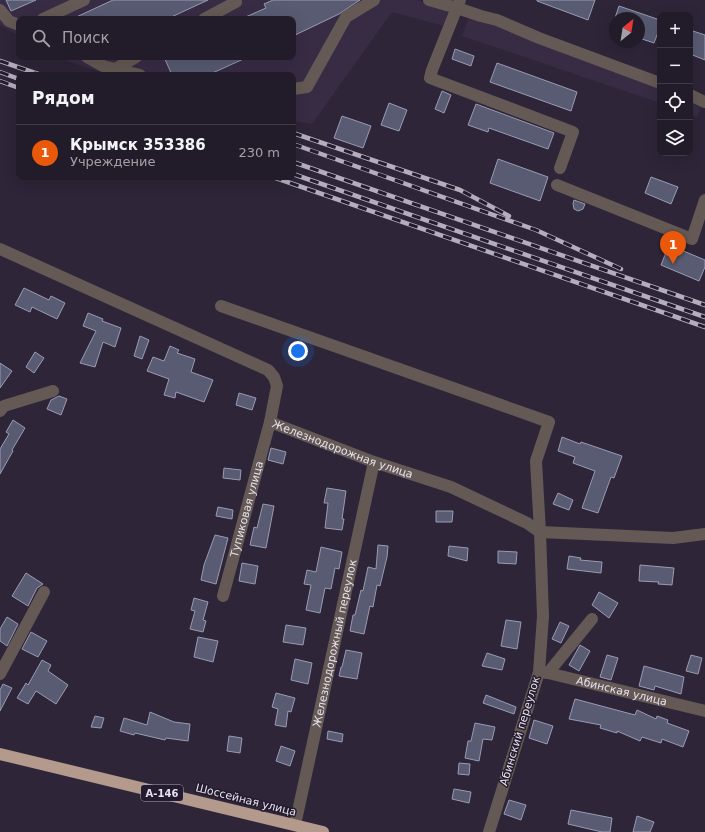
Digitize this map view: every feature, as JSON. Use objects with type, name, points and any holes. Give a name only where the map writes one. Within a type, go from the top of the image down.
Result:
[{"type":"highway","name":"Шоссейная улица","points":[[0,754],[323,832]]},
{"type":"street","points":[[49,16],[84,0]]},
{"type":"street","points":[[296,89],[307,87],[346,17],[374,0]]},
{"type":"street","points":[[429,0],[459,4],[481,16],[497,20],[539,38],[657,82]]},
{"type":"street","points":[[210,16],[236,2]]},
{"type":"street","points":[[459,4],[430,78],[572,132],[560,168]]},
{"type":"street","points":[[0,10],[9,21],[16,24]]},
{"type":"street","points":[[92,60],[103,66],[130,72]]},
{"type":"street","points":[[117,68],[131,60]]},
{"type":"street","points":[[693,97],[705,102]]},
{"type":"street","points":[[557,184],[692,239],[705,200]]},
{"type":"street","name":"Железнодорожная улица","points":[[0,249],[268,370],[274,377],[277,386],[270,422],[374,462],[451,487],[527,522],[540,532]]},
{"type":"street","name":"Абинский переулок","points":[[220,306],[549,422],[536,461],[540,532],[544,672],[488,832]]},
{"type":"street","points":[[0,411],[4,406],[53,390]]},
{"type":"street","name":"Тупиковая улица","points":[[223,596],[270,422]]},
{"type":"street","name":"Железнодорожный переулок","points":[[295,825],[374,462]]},
{"type":"street","points":[[540,532],[673,538],[705,534]]},
{"type":"street","points":[[0,674],[44,592]]},
{"type":"street","points":[[544,672],[592,619]]},
{"type":"street","name":"Абинская улица","points":[[544,672],[705,711]]},
{"type":"shaded area","points":[[0,0],[416,0],[451,9],[444,26],[392,12],[312,124],[296,121],[296,72],[101,72],[64,60],[296,60],[296,16],[16,16],[16,34],[0,25]]},
{"type":"shaded area","points":[[470,15],[657,87],[657,102],[462,36]]},
{"type":"shaded area","points":[[693,101],[702,105],[697,117],[693,115]]},
{"type":"building","points":[[6,0],[36,0],[11,11]]},
{"type":"building","points":[[113,0],[208,0],[173,16],[78,16]]},
{"type":"building","points":[[273,0],[360,0],[339,14],[296,35],[296,16],[248,16],[266,8],[264,4]]},
{"type":"building","points":[[537,0],[595,0],[588,20]]},
{"type":"building","points":[[619,6],[637,12],[617,12]]},
{"type":"building","points":[[645,15],[657,19],[657,35],[654,43],[645,40]]},
{"type":"building","points":[[693,31],[705,35],[705,60],[693,55]]},
{"type":"building","points":[[455,49],[474,56],[471,66],[452,59]]},
{"type":"building","points":[[165,60],[241,60],[215,72],[171,72]]},
{"type":"building","points":[[497,63],[577,92],[571,111],[490,82]]},
{"type":"building","points":[[442,91],[451,95],[444,113],[435,109]]},
{"type":"building","points":[[389,103],[407,110],[399,131],[381,125]]},
{"type":"building","points":[[476,104],[554,133],[548,149],[489,128],[488,132],[468,125]]},
{"type":"building","points":[[342,116],[371,126],[363,148],[334,138]]},
{"type":"building","points":[[498,159],[548,177],[540,201],[490,183]]},
{"type":"building","points":[[651,177],[678,187],[671,204],[645,193]]},
{"type":"building","points":[[574,200],[585,204],[583,209],[578,211],[574,209]]},
{"type":"building","points":[[669,245],[705,260],[705,267],[699,281],[661,265]]},
{"type":"building","points":[[24,288],[49,300],[51,296],[65,303],[57,319],[32,307],[30,312],[15,305]]},
{"type":"building","points":[[88,313],[103,319],[102,321],[121,328],[115,347],[103,342],[95,367],[80,363],[96,331],[83,326]]},
{"type":"building","points":[[140,336],[149,340],[142,359],[134,356]]},
{"type":"building","points":[[170,346],[179,350],[177,353],[195,359],[191,372],[213,380],[204,402],[176,392],[175,398],[164,395],[169,379],[147,371],[153,357],[164,361]]},
{"type":"building","points":[[35,352],[44,358],[34,373],[26,367]]},
{"type":"building","points":[[0,363],[12,371],[0,388]]},
{"type":"building","points":[[239,393],[256,398],[252,410],[236,405]]},
{"type":"building","points":[[59,396],[67,399],[61,415],[47,409],[51,400]]},
{"type":"building","points":[[13,420],[25,428],[0,474],[0,449],[9,434],[6,432]]},
{"type":"building","points":[[562,437],[580,444],[581,442],[622,456],[614,478],[611,477],[598,513],[582,508],[595,471],[573,463],[575,457],[558,451]]},
{"type":"building","points":[[271,448],[286,452],[283,464],[268,460]]},
{"type":"building","points":[[224,468],[241,470],[240,480],[223,478]]},
{"type":"building","points":[[327,488],[346,491],[342,530],[325,528],[328,503],[324,503]]},
{"type":"building","points":[[558,493],[573,500],[569,510],[553,504]]},
{"type":"building","points":[[263,504],[274,506],[266,548],[250,545],[254,527],[257,528]]},
{"type":"building","points":[[218,507],[233,510],[232,519],[216,516]]},
{"type":"building","points":[[436,511],[453,511],[452,522],[436,522]]},
{"type":"building","points":[[215,535],[228,538],[216,584],[201,580],[204,565]]},
{"type":"building","points":[[378,545],[388,546],[380,586],[377,585],[373,607],[370,606],[364,634],[350,631],[353,615],[355,615],[361,590],[363,591],[368,567],[376,569]]},
{"type":"building","points":[[449,546],[468,548],[467,561],[448,556]]},
{"type":"building","points":[[321,547],[342,552],[339,569],[335,568],[331,589],[325,588],[320,613],[306,610],[311,585],[304,584],[307,570],[316,572]]},
{"type":"building","points":[[498,551],[517,552],[516,564],[498,563]]},
{"type":"building","points":[[569,556],[581,558],[580,560],[602,562],[601,573],[567,569]]},
{"type":"building","points":[[242,563],[258,566],[255,584],[239,581]]},
{"type":"building","points":[[640,565],[674,568],[672,585],[658,584],[659,582],[639,581]]},
{"type":"building","points":[[26,573],[43,584],[37,588],[28,606],[12,596]]},
{"type":"building","points":[[599,592],[618,603],[609,618],[592,605]]},
{"type":"building","points":[[194,598],[208,602],[203,620],[206,621],[203,632],[190,629],[195,611],[191,610]]},
{"type":"building","points":[[7,617],[18,624],[7,646],[0,641],[0,629]]},
{"type":"building","points":[[506,620],[521,622],[517,649],[501,646]]},
{"type":"building","points":[[560,622],[569,626],[561,643],[552,639]]},
{"type":"building","points":[[286,625],[306,628],[303,645],[283,642]]},
{"type":"building","points":[[31,632],[47,641],[38,657],[22,649]]},
{"type":"building","points":[[198,637],[218,641],[213,662],[194,657]]},
{"type":"building","points":[[580,645],[590,651],[579,671],[569,665]]},
{"type":"building","points":[[346,650],[362,653],[357,679],[339,676]]},
{"type":"building","points":[[487,653],[505,659],[502,670],[482,666]]},
{"type":"building","points":[[607,655],[618,658],[611,680],[600,677]]},
{"type":"building","points":[[691,655],[702,658],[698,674],[686,671]]},
{"type":"building","points":[[295,659],[312,663],[308,684],[291,680]]},
{"type":"building","points":[[42,660],[51,665],[48,671],[68,685],[56,704],[36,691],[28,704],[17,698],[26,683],[28,685]]},
{"type":"building","points":[[644,666],[684,677],[681,694],[655,686],[654,690],[639,686]]},
{"type":"building","points":[[3,684],[12,688],[0,711],[0,690]]},
{"type":"building","points":[[276,693],[295,698],[291,712],[288,711],[286,727],[275,725],[278,709],[272,707]]},
{"type":"building","points":[[486,695],[516,707],[514,714],[483,703]]},
{"type":"building","points":[[575,699],[635,715],[637,710],[656,719],[657,716],[668,720],[667,723],[689,731],[683,747],[662,739],[661,743],[642,737],[640,741],[617,731],[617,733],[600,728],[601,725],[569,719]]},
{"type":"building","points":[[150,712],[174,722],[190,724],[188,741],[166,738],[165,740],[120,731],[124,718],[147,725]]},
{"type":"building","points":[[95,716],[104,718],[101,728],[91,727]]},
{"type":"building","points":[[534,720],[553,726],[547,744],[529,738]]},
{"type":"building","points":[[475,723],[495,727],[492,740],[483,739],[479,761],[465,758],[468,741],[471,741]]},
{"type":"building","points":[[328,731],[343,734],[342,742],[327,739]]},
{"type":"building","points":[[229,736],[242,738],[240,753],[227,751]]},
{"type":"building","points":[[281,746],[295,751],[290,766],[276,761]]},
{"type":"building","points":[[459,763],[470,764],[469,775],[458,774]]},
{"type":"building","points":[[454,789],[471,792],[469,803],[452,799]]},
{"type":"building","points":[[509,800],[526,805],[521,820],[504,814]]},
{"type":"building","points":[[571,810],[612,818],[610,832],[602,832],[568,824]]},
{"type":"building","points":[[637,816],[654,822],[650,832],[633,832]]},
{"type":"railway","points":[[0,61],[32,72]]},
{"type":"railway","points":[[0,72],[16,78]]},
{"type":"railway","points":[[0,81],[16,87]]},
{"type":"railway","points":[[296,134],[460,190],[509,216]]},
{"type":"railway","points":[[296,145],[536,230],[621,269]]},
{"type":"railway","points":[[296,163],[705,305]]},
{"type":"railway","points":[[296,175],[705,317]]},
{"type":"railway","points":[[282,180],[705,327]]},
{"type":"place","name":"Крымск 353386","points":[[673,264]]}]
